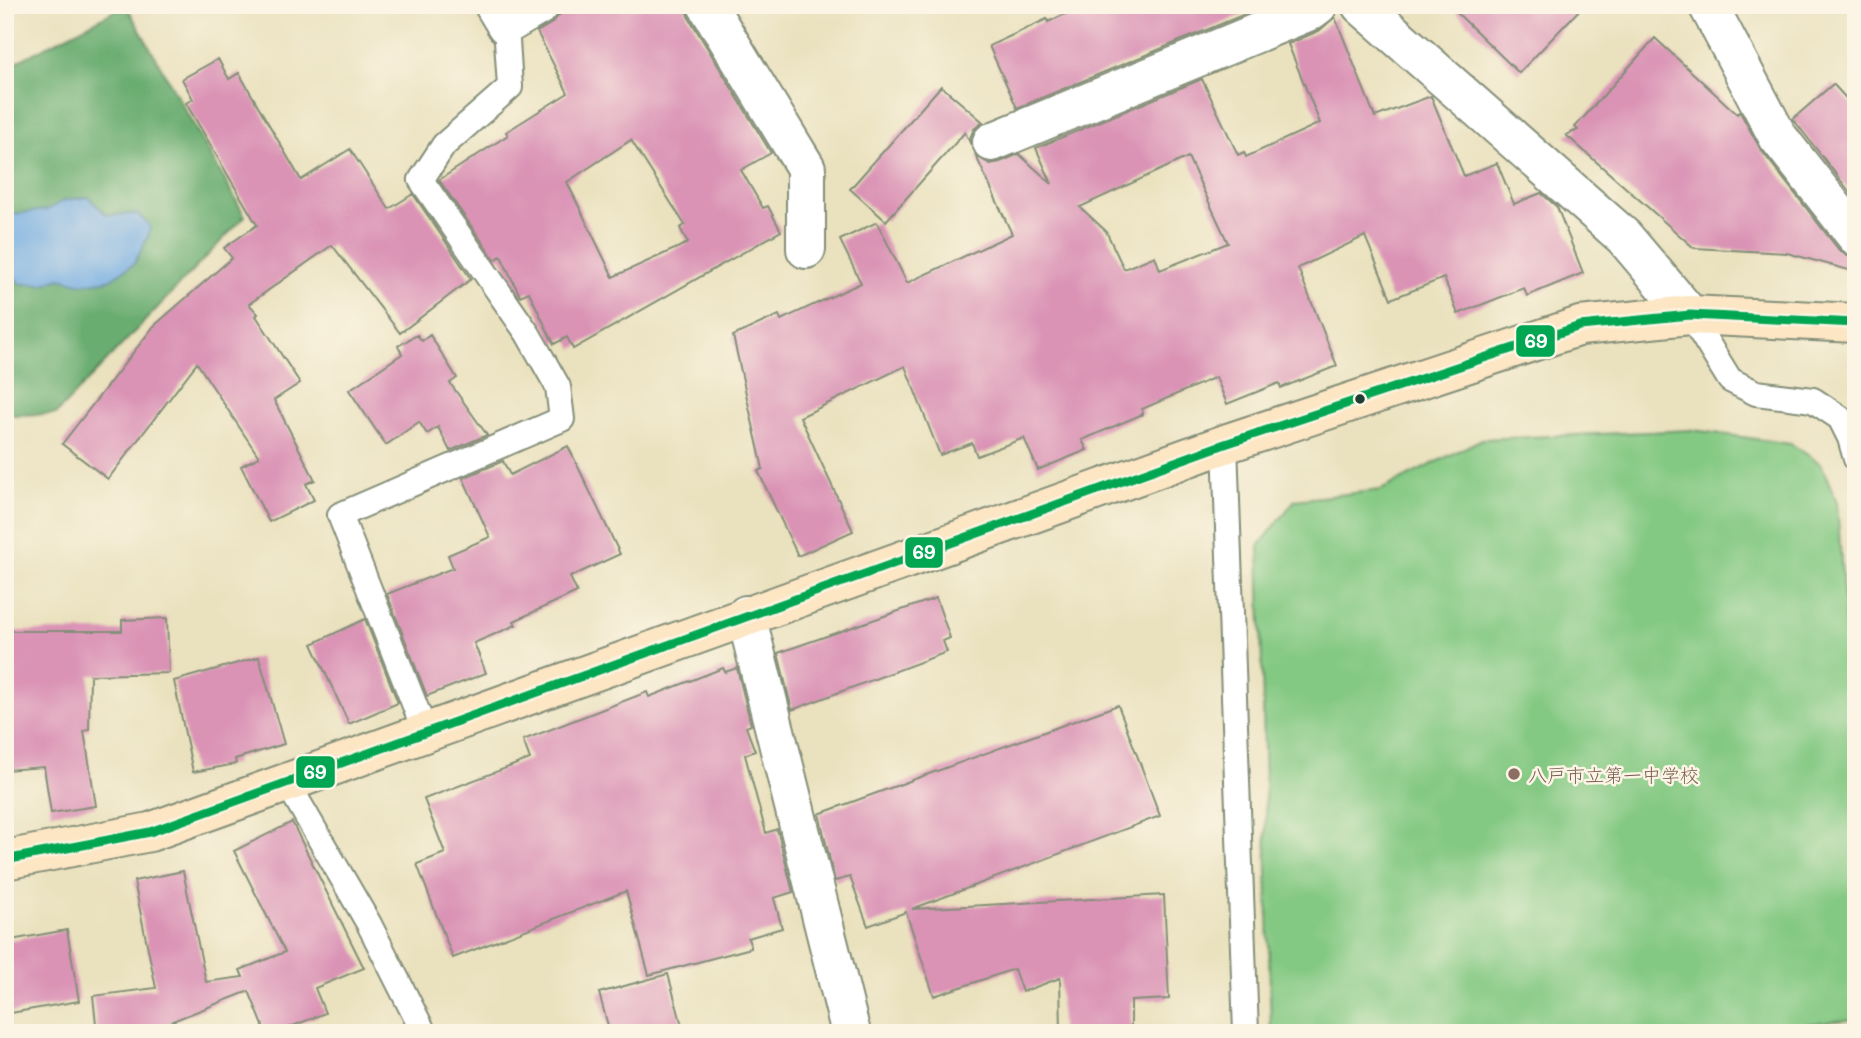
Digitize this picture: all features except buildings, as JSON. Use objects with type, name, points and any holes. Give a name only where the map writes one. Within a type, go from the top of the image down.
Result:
[{"type":"main road","points":[[5,860],[150,832],[1225,444],[1580,326],[1690,315],[1856,323]]},
{"type":"street","points":[[500,15],[541,5]]},
{"type":"street","points":[[707,5],[806,168],[806,248]]},
{"type":"street","points":[[992,142],[1310,11],[1318,5]]},
{"type":"street","points":[[1361,5],[1624,237],[1690,315]]},
{"type":"street","points":[[1708,5],[1778,137],[1856,236]]},
{"type":"street","points":[[746,615],[852,1033]]},
{"type":"lane","points":[[426,734],[340,515],[562,419],[558,387],[527,334],[421,180],[444,145],[510,87],[500,15]]},
{"type":"lane","points":[[1690,315],[1730,380],[1756,393],[1813,400],[1840,418],[1850,438],[1856,460]]},
{"type":"lane","points":[[1225,444],[1246,1033]]},
{"type":"lane","points":[[288,784],[369,924],[424,1033]]},
{"type":"green space","points":[[126,5],[245,216],[56,414],[5,415],[5,68]]},
{"type":"green space","name":"八戸市立第一中学校","points":[[1693,430],[1791,444],[1821,464],[1837,502],[1856,783],[1856,1019],[1720,1033],[1271,1033],[1259,546],[1295,500],[1381,490],[1482,439]]},
{"type":"water","points":[[88,197],[107,215],[138,214],[150,226],[149,235],[134,264],[109,280],[83,284],[60,278],[45,284],[21,284],[5,269],[5,215],[47,210],[65,200]]},
{"type":"transit line","name":"69","points":[[5,860],[150,832],[1225,444],[1580,326],[1690,315],[1856,323]]},
{"type":"place","name":"八戸市立第一中学校","points":[[1514,774]]}]
